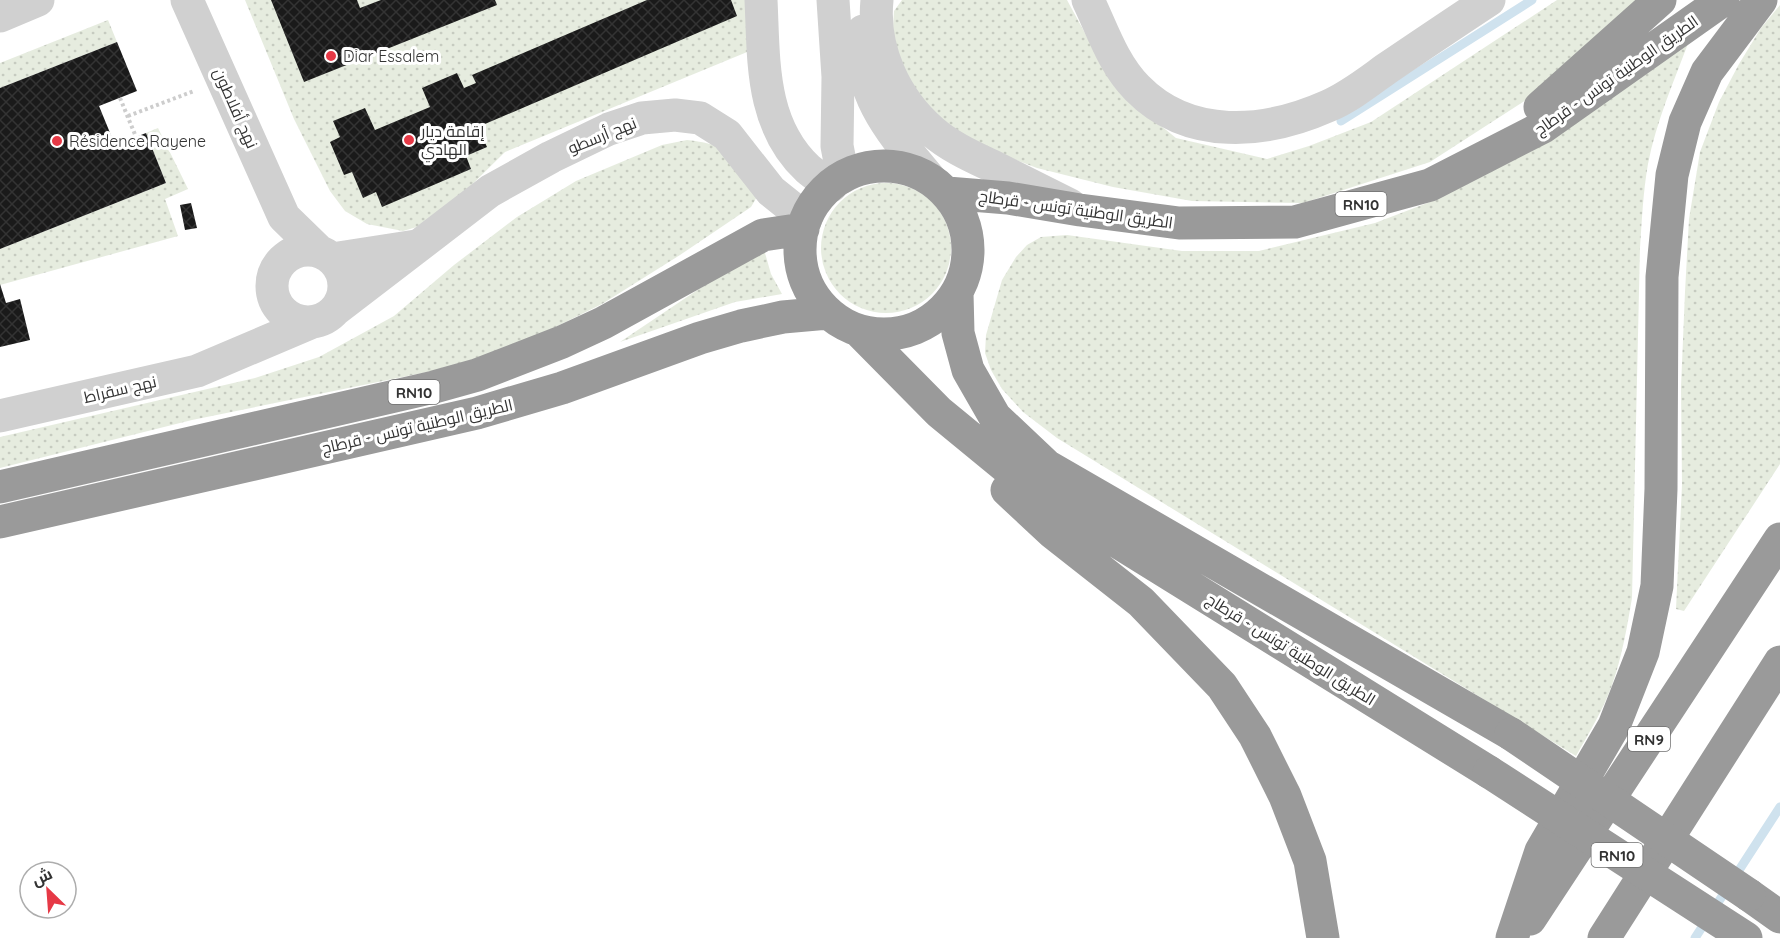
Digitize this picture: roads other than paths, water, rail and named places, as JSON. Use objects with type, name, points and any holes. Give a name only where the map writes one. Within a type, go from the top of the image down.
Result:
[{"type":"highway","points":[[1430,185],[1534,112],[1660,0]]},
{"type":"highway","name":"الطريق الوطنية تونس - قرطاج","points":[[837,181],[865,169],[887,166],[910,170],[939,186],[1080,210],[1179,223],[1295,222],[1430,185],[1543,128],[1723,0]]},
{"type":"highway","points":[[1512,938],[1541,850],[1614,726],[1643,652],[1657,586],[1661,489],[1662,277],[1672,175],[1685,122],[1707,72],[1761,0]]},
{"type":"highway","points":[[805,224],[812,207],[837,181]]},
{"type":"highway","name":"الطريق الوطنية تونس - قرطاج","points":[[859,331],[887,334],[915,328],[939,314],[957,293],[967,268],[968,241],[961,215],[939,186]]},
{"type":"highway","name":"الطريق الوطنية تونس - قرطاج","points":[[0,487],[422,390],[477,375],[603,323],[763,235],[805,224],[800,247],[802,265],[807,283],[816,299],[828,313],[859,331],[939,412],[1034,489],[1489,772],[1746,938]]},
{"type":"highway","points":[[957,293],[958,333],[968,370],[995,417],[1047,465],[1512,734],[1780,917]]},
{"type":"highway","name":"الطريق الوطنية تونس - قرطاج","points":[[0,522],[477,413],[562,388],[700,338],[741,326],[783,317],[828,313]]},
{"type":"highway","points":[[939,412],[979,463],[1052,532],[1141,602],[1222,686],[1255,736],[1285,796],[1310,861],[1323,938]]},
{"type":"highway","name":"RN9","points":[[1518,938],[1780,539]]},
{"type":"highway","points":[[1604,938],[1780,662]]},
{"type":"street","points":[[0,16],[38,0]]},
{"type":"street","name":"نهج أفلاطون","points":[[188,0],[284,217],[326,256]]},
{"type":"street","points":[[761,0],[765,80],[769,105],[778,128],[808,169],[837,181],[837,76],[832,0]]},
{"type":"street","points":[[872,0],[862,33],[862,58],[866,82],[875,106],[888,127],[939,186]]},
{"type":"street","points":[[877,0],[878,40],[886,66],[898,90],[932,132],[954,147],[1080,210]]},
{"type":"street","points":[[1088,0],[1119,65],[1136,87],[1158,105],[1182,119],[1209,127],[1238,129],[1280,123],[1331,105],[1489,0]]},
{"type":"street","name":"نهج أرسطو","points":[[323,316],[490,191],[609,129],[642,118],[675,115],[700,118],[727,135],[771,191],[805,224]]},
{"type":"street","points":[[238,355],[272,282],[280,263],[291,254],[305,250],[326,256],[340,270],[344,284],[342,298],[323,316],[296,321],[284,314],[275,303],[272,282],[284,217]]},
{"type":"street","name":"نهج أرسطو","points":[[326,256],[420,245]]},
{"type":"street","name":"نهج سقراط","points":[[0,416],[197,371],[323,316]]},
{"type":"waterway","points":[[1341,121],[1532,0]]},
{"type":"waterway","points":[[1695,938],[1780,807]]},
{"type":"place","name":"Diar Essalem","points":[[331,56]]},
{"type":"place","name":"إقامة ديار الهادي","points":[[409,140]]},
{"type":"place","name":"Résidence Rayene","points":[[57,141]]}]
